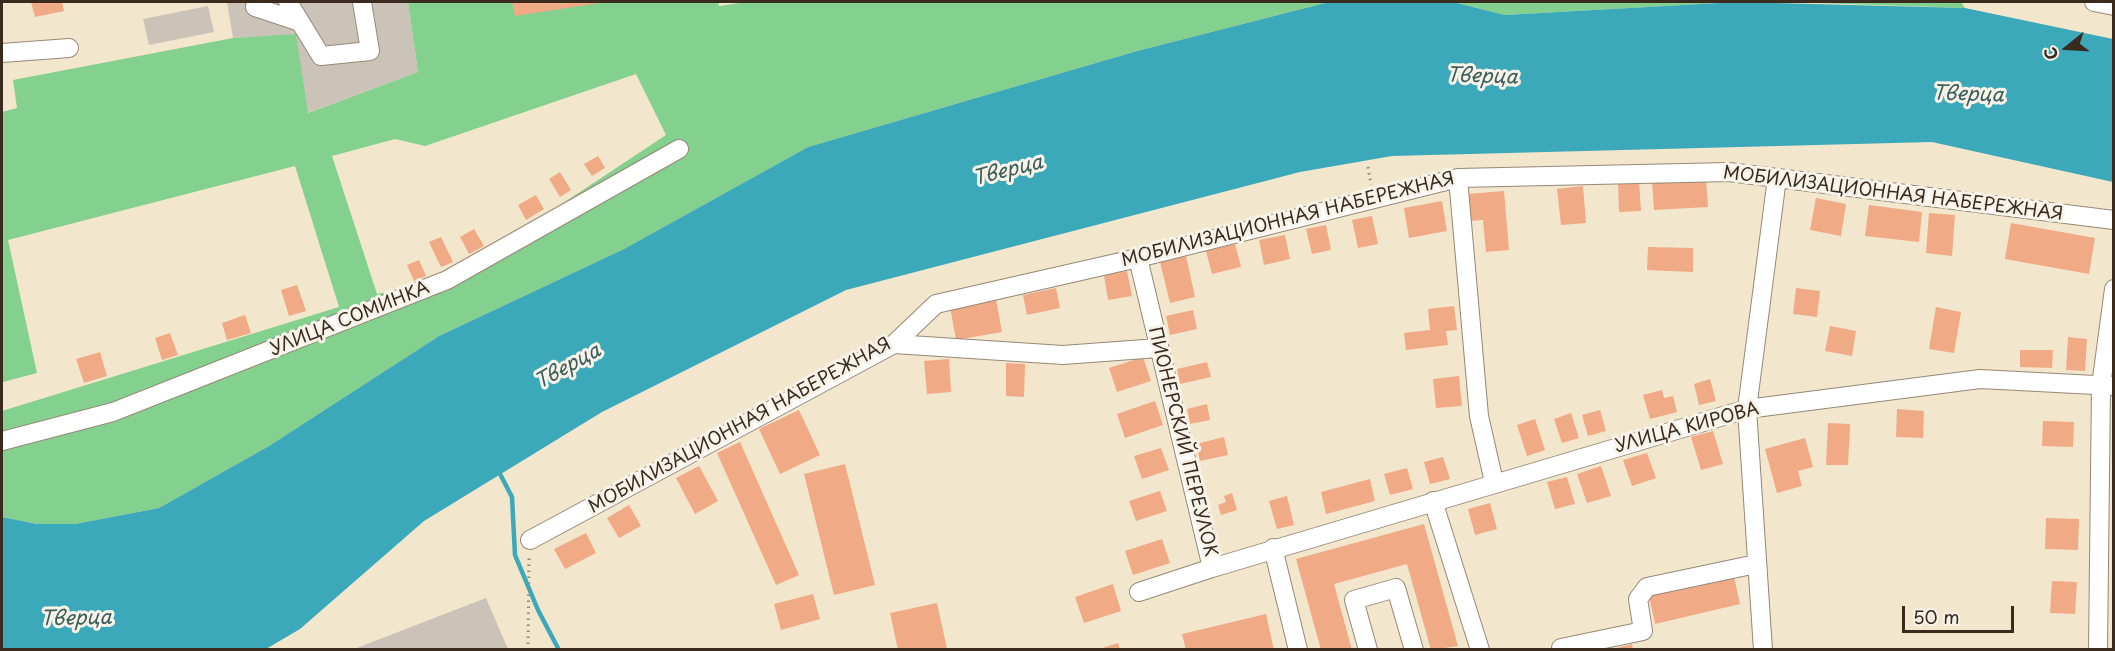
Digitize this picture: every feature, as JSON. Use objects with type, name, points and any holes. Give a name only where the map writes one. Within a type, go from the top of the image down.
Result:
[{"type":"street","points":[[256,2],[255,7],[300,22]]},
{"type":"street","points":[[288,2],[321,56],[370,51],[362,2]]},
{"type":"street","points":[[2094,2],[2114,6]]},
{"type":"street","points":[[2,53],[69,48]]},
{"type":"street","name":"УЛИЦА СОМИНКА","points":[[2,441],[113,412],[447,280],[679,149]]},
{"type":"street","name":"МОБИЛИЗАЦИОННАЯ НАБЕРЕЖНАЯ","points":[[530,540],[894,344],[936,304],[1138,258],[1458,178],[1730,172],[2114,220]]},
{"type":"street","points":[[1458,178],[1479,416],[1494,482]]},
{"type":"street","points":[[1763,650],[1747,409],[1777,178]]},
{"type":"street","name":"ПИОНЕРСКИЙ ПЕРЕУЛОК","points":[[1138,258],[1212,568],[1273,548]]},
{"type":"street","points":[[2098,650],[2107,386],[2114,290]]},
{"type":"street","points":[[894,344],[1063,355],[1158,348]]},
{"type":"street","name":"УЛИЦА КИРОВА","points":[[1273,548],[1747,409],[1980,379],[2107,386]]},
{"type":"street","points":[[1433,501],[1480,650]]},
{"type":"street","points":[[1273,548],[1298,650]]},
{"type":"street","points":[[1559,649],[1642,631],[1638,599],[1647,587],[1756,564]]},
{"type":"street","points":[[1139,592],[1212,568]]},
{"type":"street","points":[[1368,650],[1354,600],[1396,588],[1414,650]]},
{"type":"path","points":[[528,650],[530,540]]},
{"type":"shaded area","points":[[227,2],[408,2],[418,72],[307,113],[296,35],[233,38]]},
{"type":"shaded area","points":[[208,6],[214,32],[149,45],[143,19]]},
{"type":"shaded area","points":[[486,598],[508,649],[354,649]]},
{"type":"green space","points":[[408,2],[718,2],[719,6],[747,2],[1329,2],[1137,51],[808,147],[624,249],[439,336],[269,446],[159,508],[75,524],[37,524],[2,517],[2,411],[339,307],[295,166],[8,240],[37,373],[3,382],[2,388],[2,112],[17,108],[13,80],[233,38],[296,34],[308,113],[418,72]],"holes":[[[636,74],[666,135],[447,280],[377,294],[332,156],[395,139],[425,146]]]},
{"type":"green space","points":[[1453,2],[1737,2],[1505,15]]},
{"type":"green space","points":[[1787,2],[1961,2],[1965,8]]},
{"type":"water","name":"Тверца","points":[[1329,2],[1453,2],[1505,15],[1737,2],[1965,8],[2113,39],[2113,182],[1932,142],[1392,156],[1300,172],[846,290],[602,412],[424,521],[300,629],[266,649],[2,649],[2,517],[37,524],[75,524],[159,508],[269,446],[439,336],[624,249],[808,147],[1137,51]]},
{"type":"building","points":[[31,2],[62,2],[64,11],[35,17]]},
{"type":"building","points":[[512,2],[600,2],[600,3],[515,16]]},
{"type":"building","points":[[598,156],[605,168],[592,176],[584,164]]},
{"type":"building","points":[[560,172],[571,190],[560,197],[549,179]]},
{"type":"building","points":[[1706,178],[1708,207],[1654,210],[1652,181]]},
{"type":"building","points":[[1639,181],[1641,211],[1619,212],[1618,182]]},
{"type":"building","points":[[1583,186],[1586,223],[1561,225],[1557,189]]},
{"type":"building","points":[[1504,191],[1509,250],[1486,252],[1483,220],[1469,221],[1467,194]]},
{"type":"building","points":[[536,195],[544,209],[526,220],[518,205]]},
{"type":"building","points":[[1816,198],[1846,204],[1841,236],[1810,230]]},
{"type":"building","points":[[1442,201],[1447,231],[1409,238],[1404,208]]},
{"type":"building","points":[[1869,205],[1922,212],[1919,242],[1865,236]]},
{"type":"building","points":[[1929,213],[1955,215],[1952,256],[1926,253]]},
{"type":"building","points":[[1372,216],[1378,244],[1358,248],[1352,220]]},
{"type":"building","points":[[2011,223],[2095,238],[2089,274],[2005,259]]},
{"type":"building","points":[[1326,225],[1331,250],[1312,254],[1306,229]]},
{"type":"building","points":[[474,229],[484,246],[469,254],[460,237]]},
{"type":"building","points":[[1285,235],[1290,259],[1264,265],[1259,240]]},
{"type":"building","points":[[441,237],[453,262],[441,267],[429,242]]},
{"type":"building","points":[[1235,244],[1241,267],[1212,274],[1206,251]]},
{"type":"building","points":[[1648,247],[1693,248],[1693,272],[1647,270]]},
{"type":"building","points":[[1186,256],[1195,297],[1170,303],[1160,262]]},
{"type":"building","points":[[419,260],[426,276],[414,281],[407,265]]},
{"type":"building","points":[[1127,271],[1132,296],[1108,300],[1104,275]]},
{"type":"building","points":[[297,285],[306,311],[289,316],[281,290]]},
{"type":"building","points":[[1056,288],[1060,308],[1027,315],[1023,295]]},
{"type":"building","points":[[1796,288],[1820,291],[1817,317],[1793,314]]},
{"type":"building","points":[[996,299],[1002,332],[956,340],[950,307]]},
{"type":"building","points":[[1454,306],[1457,330],[1446,331],[1448,345],[1406,350],[1404,333],[1430,330],[1428,309]]},
{"type":"building","points":[[1936,307],[1961,312],[1954,353],[1929,349]]},
{"type":"building","points":[[1193,310],[1197,329],[1170,335],[1166,316]]},
{"type":"building","points":[[245,315],[251,333],[227,340],[222,323]]},
{"type":"building","points":[[1830,326],[1856,331],[1852,356],[1825,351]]},
{"type":"building","points":[[170,333],[178,355],[162,360],[155,338]]},
{"type":"building","points":[[2068,337],[2087,339],[2085,371],[2066,370]]},
{"type":"building","points":[[2020,350],[2053,350],[2052,368],[2020,367]]},
{"type":"building","points":[[100,352],[107,376],[84,383],[76,359]]},
{"type":"building","points":[[1143,357],[1151,381],[1117,392],[1109,368]]},
{"type":"building","points":[[949,359],[951,392],[927,394],[924,361]]},
{"type":"building","points":[[1207,362],[1211,377],[1180,384],[1177,369]]},
{"type":"building","points":[[1006,363],[1025,364],[1024,397],[1006,396]]},
{"type":"building","points":[[1459,376],[1462,406],[1436,408],[1433,379]]},
{"type":"building","points":[[1710,379],[1716,401],[1699,405],[1694,384]]},
{"type":"building","points":[[1662,390],[1664,398],[1673,396],[1677,412],[1650,419],[1643,395]]},
{"type":"building","points":[[1155,401],[1163,425],[1125,438],[1117,414]]},
{"type":"building","points":[[1207,404],[1210,420],[1190,424],[1187,409]]},
{"type":"building","points":[[1897,409],[1924,411],[1923,438],[1896,437]]},
{"type":"building","points":[[799,410],[820,455],[780,474],[759,429]]},
{"type":"building","points":[[1600,410],[1606,431],[1588,436],[1582,415]]},
{"type":"building","points":[[1571,413],[1579,438],[1562,443],[1554,419]]},
{"type":"building","points":[[1535,419],[1545,450],[1527,456],[1517,425]]},
{"type":"building","points":[[2043,421],[2074,422],[2073,447],[2042,446]]},
{"type":"building","points":[[1828,423],[1850,424],[1848,465],[1826,465]]},
{"type":"building","points":[[1713,431],[1723,464],[1701,470],[1691,437]]},
{"type":"building","points":[[1224,437],[1228,455],[1200,461],[1196,444]]},
{"type":"building","points":[[1805,438],[1813,467],[1798,471],[1802,486],[1777,493],[1765,449]]},
{"type":"building","points":[[740,442],[799,575],[776,585],[717,453]]},
{"type":"building","points":[[1161,448],[1169,470],[1142,479],[1134,456]]},
{"type":"building","points":[[1647,453],[1656,478],[1632,486],[1623,460]]},
{"type":"building","points":[[1443,457],[1450,479],[1430,484],[1424,462]]},
{"type":"building","points":[[845,464],[875,585],[834,595],[804,474]]},
{"type":"building","points":[[699,466],[718,501],[695,514],[676,478]]},
{"type":"building","points":[[1601,466],[1611,496],[1587,503],[1577,474]]},
{"type":"building","points":[[1407,468],[1413,489],[1390,495],[1384,474]]},
{"type":"building","points":[[1567,477],[1575,504],[1555,509],[1547,482]]},
{"type":"building","points":[[1370,479],[1375,501],[1326,514],[1321,492]]},
{"type":"building","points":[[1160,491],[1167,511],[1136,521],[1129,501]]},
{"type":"building","points":[[1232,493],[1237,510],[1221,515],[1218,505],[1226,502],[1224,496]]},
{"type":"building","points":[[1287,496],[1294,525],[1277,529],[1269,501]]},
{"type":"building","points":[[1490,503],[1497,529],[1475,535],[1468,509]]},
{"type":"building","points":[[629,505],[641,526],[619,538],[607,518]]},
{"type":"building","points":[[2046,518],[2079,519],[2078,550],[2045,549]]},
{"type":"building","points":[[1424,524],[1458,646],[1431,650],[1407,564],[1334,584],[1352,650],[1321,650],[1296,559]]},
{"type":"building","points":[[586,533],[596,553],[565,569],[554,549]]},
{"type":"building","points":[[1162,539],[1170,563],[1133,575],[1125,551]]},
{"type":"building","points":[[1734,577],[1740,604],[1655,624],[1649,596]]},
{"type":"building","points":[[2052,581],[2077,582],[2075,614],[2050,613]]},
{"type":"building","points":[[1113,584],[1121,611],[1084,623],[1075,597]]},
{"type":"building","points":[[813,594],[820,619],[781,630],[774,604]]},
{"type":"building","points":[[937,603],[947,649],[898,650],[890,613]]},
{"type":"building","points":[[1266,614],[1274,650],[1186,650],[1182,634]]},
{"type":"building","points":[[1118,643],[1120,650],[1099,649]]},
{"type":"building","points":[[1632,644],[1633,650],[1613,649]]},
{"type":"waterway","points":[[498,470],[512,497],[515,555],[538,610],[559,650]]}]
